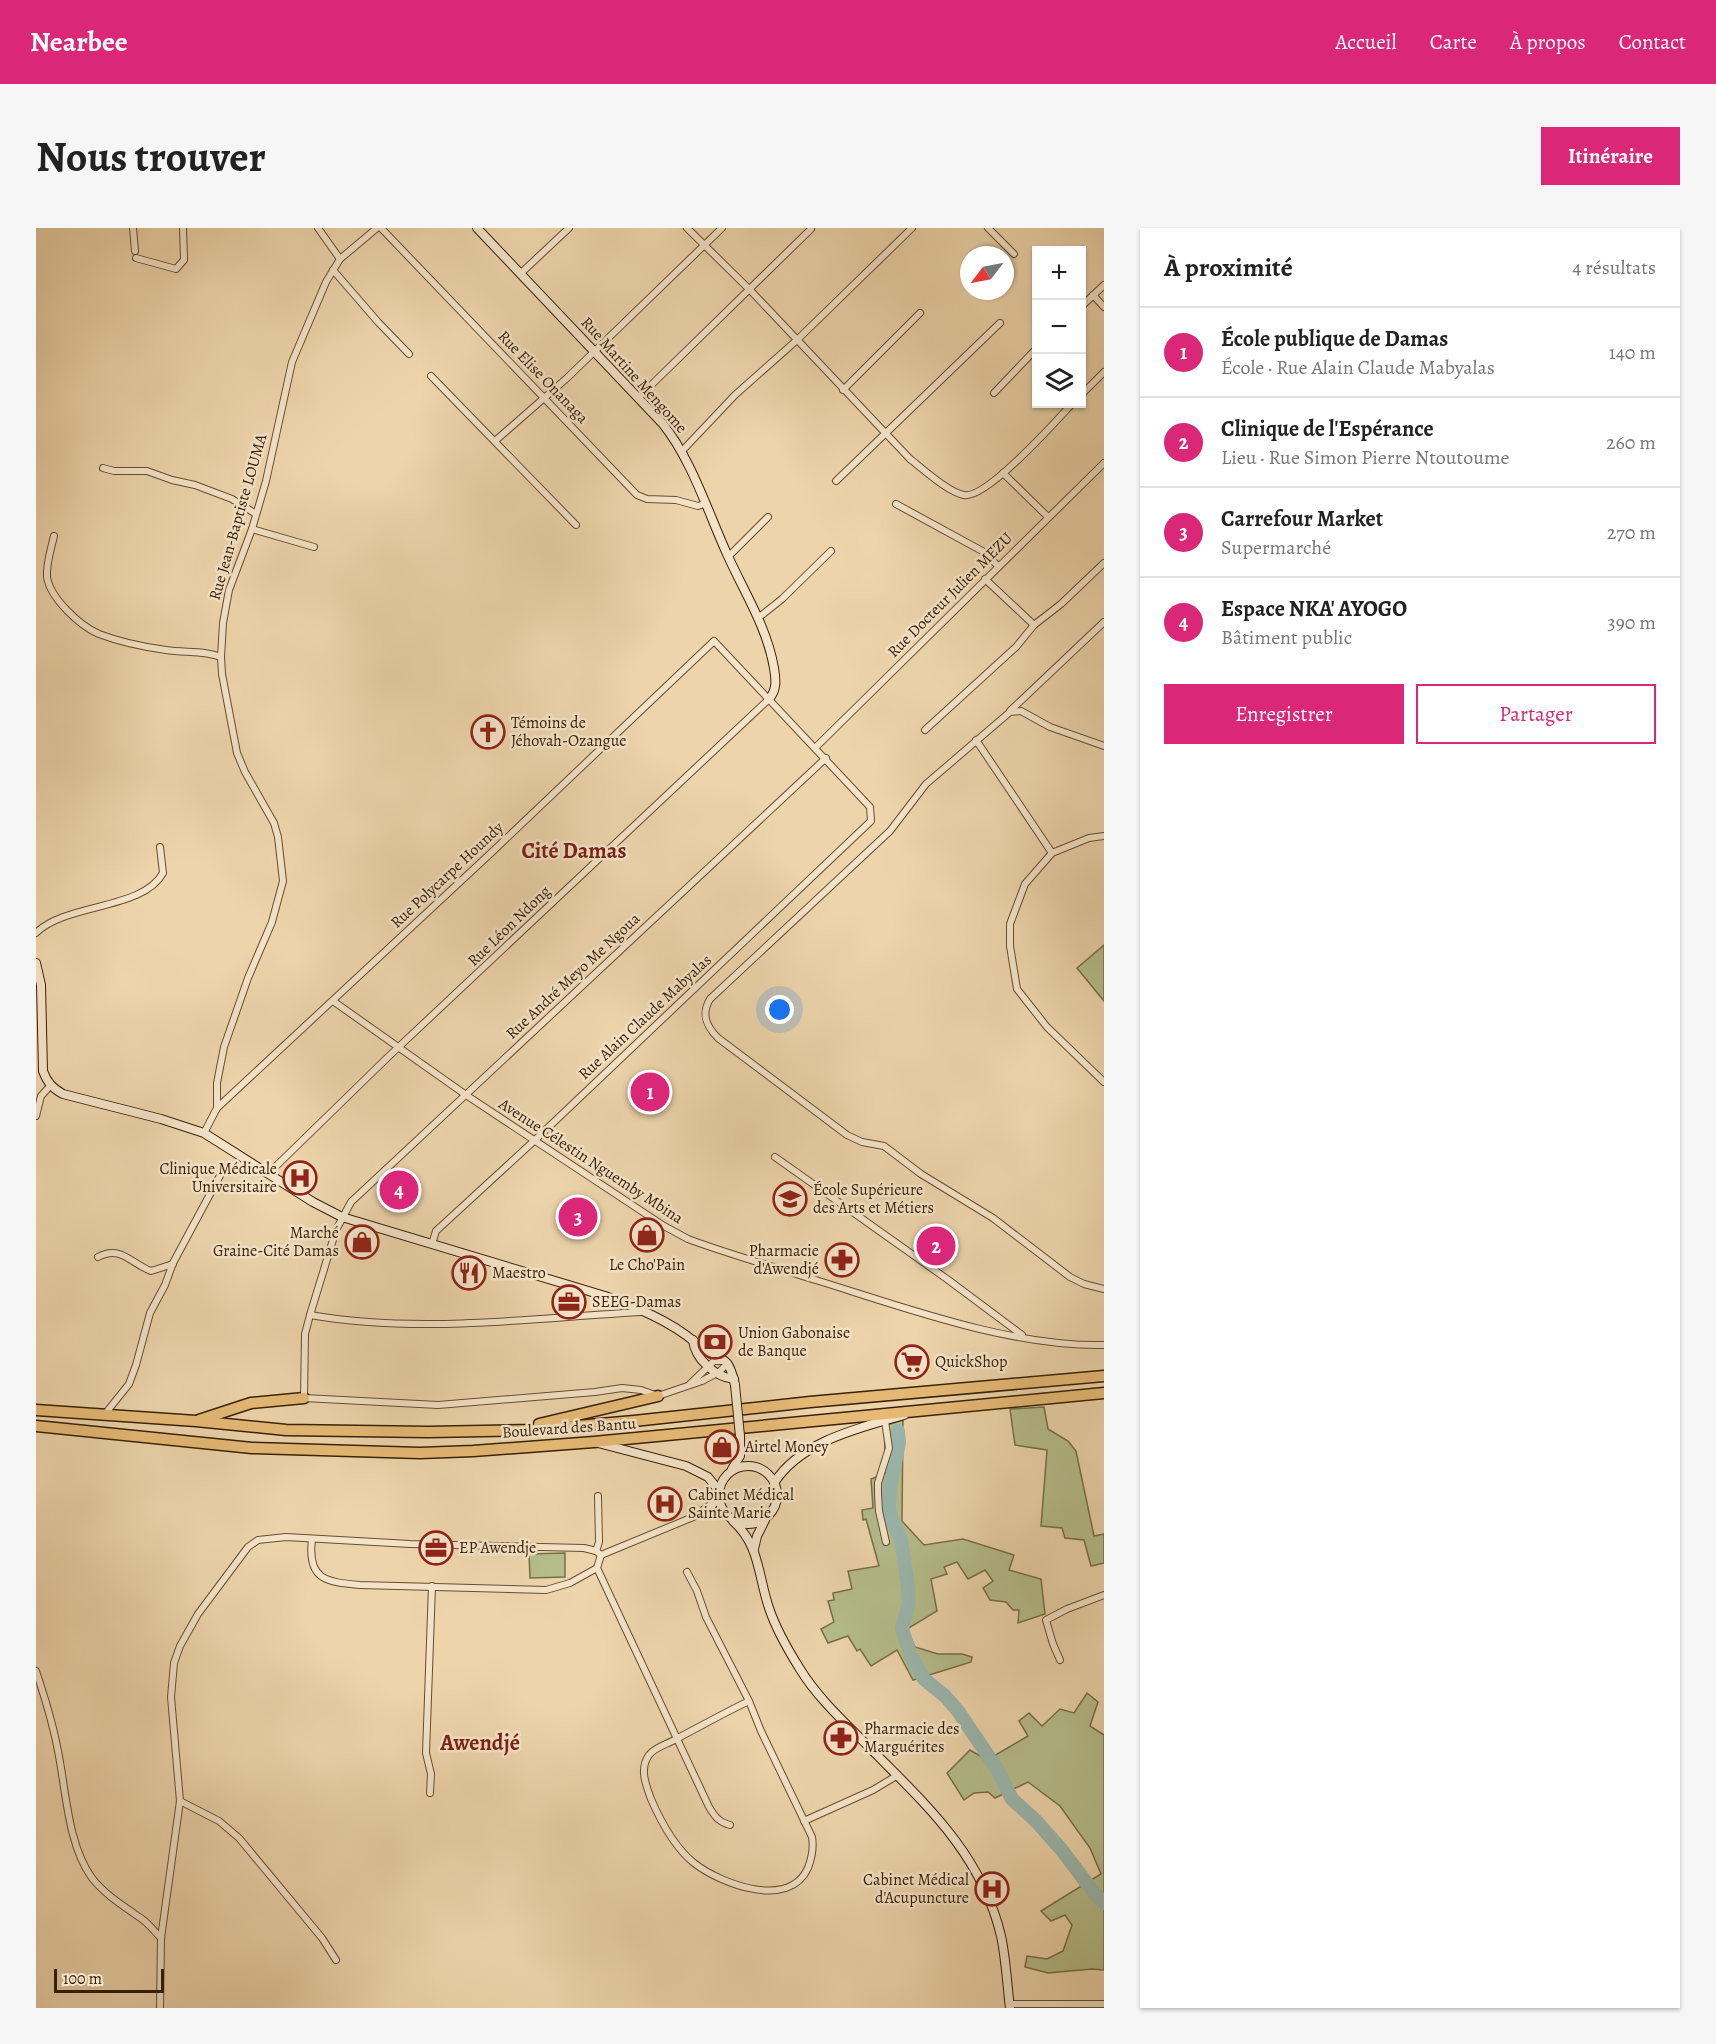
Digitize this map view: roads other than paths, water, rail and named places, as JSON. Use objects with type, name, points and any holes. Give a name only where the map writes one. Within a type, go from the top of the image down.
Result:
[{"type":"highway","name":"Boulevard des Bantu","points":[[36,1410],[286,1430],[428,1432],[531,1430],[787,1404],[1104,1376]]},
{"type":"highway","name":"Boulevard des Bantu","points":[[36,1426],[252,1448],[473,1451],[594,1442],[1104,1393]]},
{"type":"highway","points":[[531,1430],[538,1425],[658,1396]]},
{"type":"highway","points":[[196,1421],[251,1403],[304,1398]]},
{"type":"main road","name":"Rue Martine Mengome","points":[[477,228],[638,398],[670,433],[682,451],[728,557],[758,618],[774,668],[774,693],[769,699]]},
{"type":"main road","points":[[36,963],[41,985],[43,1071],[51,1085],[63,1094],[161,1119],[204,1133],[313,1202],[342,1216],[605,1296],[646,1312],[693,1339],[696,1344],[726,1363],[734,1382],[741,1447],[739,1460],[722,1481],[713,1504],[698,1515]]},
{"type":"main road","points":[[693,1339],[694,1348],[708,1366],[716,1374],[734,1382]]},
{"type":"main road","points":[[774,1483],[781,1472],[804,1453],[830,1440],[923,1410]]},
{"type":"main road","points":[[594,1442],[686,1466],[708,1477],[718,1493],[722,1509],[748,1537],[754,1550],[770,1610],[780,1635],[801,1672],[953,1836],[977,1873],[994,1912],[1000,1933],[1010,2006]]},
{"type":"main road","points":[[741,1447],[750,1461],[771,1477],[777,1499],[775,1507],[765,1519],[757,1536],[754,1550]]},
{"type":"main road","points":[[731,1471],[745,1466],[759,1468]]},
{"type":"main road","points":[[698,1515],[711,1513],[749,1525],[765,1519]]},
{"type":"street","points":[[133,228],[136,255],[176,269],[184,260],[183,228]]},
{"type":"street","points":[[318,228],[340,259]]},
{"type":"street","name":"Rue Jean-Baptiste LOUMA","points":[[217,1108],[217,1083],[224,1047],[248,978],[275,914],[283,881],[278,837],[274,824],[237,753],[221,657],[223,623],[229,590],[252,529],[272,459],[292,362],[340,259],[379,228]]},
{"type":"street","name":"Rue Elise Onanaga","points":[[379,228],[637,495],[676,500],[698,506],[704,504]]},
{"type":"street","points":[[520,274],[569,228]]},
{"type":"street","points":[[687,228],[750,290],[910,459],[962,495],[974,495],[1003,473],[1068,408]]},
{"type":"street","points":[[495,441],[545,398],[722,228]]},
{"type":"street","points":[[682,451],[735,395],[796,340],[912,228]]},
{"type":"street","points":[[988,228],[1006,246]]},
{"type":"street","points":[[638,398],[811,229]]},
{"type":"street","points":[[333,270],[378,322],[410,354]]},
{"type":"street","points":[[1086,302],[1104,285]]},
{"type":"street","points":[[1094,295],[1104,307]]},
{"type":"street","points":[[843,390],[920,313]]},
{"type":"street","points":[[836,480],[887,434],[1000,323]]},
{"type":"street","points":[[994,393],[1032,353]]},
{"type":"street","points":[[1086,390],[1104,372]]},
{"type":"street","points":[[431,376],[576,525]]},
{"type":"street","name":"Rue Docteur Julien MEZU","points":[[816,747],[1104,463]]},
{"type":"street","points":[[103,468],[114,471],[147,471],[195,485],[232,499],[256,514]]},
{"type":"street","points":[[1003,473],[1048,517]]},
{"type":"street","points":[[896,504],[984,552],[998,566]]},
{"type":"street","points":[[728,557],[768,517]]},
{"type":"street","points":[[252,529],[314,547]]},
{"type":"street","points":[[54,536],[47,566],[47,579],[58,601],[83,623],[97,633],[123,641],[221,657]]},
{"type":"street","points":[[758,618],[782,599],[831,550]]},
{"type":"street","points":[[925,730],[1016,647],[1034,625],[1061,604],[1104,562]]},
{"type":"street","points":[[985,579],[1034,625]]},
{"type":"street","points":[[1104,622],[1010,712],[926,784],[890,831],[710,999],[705,1007],[705,1017],[709,1028],[718,1038],[847,1135],[862,1142],[884,1146],[921,1174],[993,1218],[1070,1277],[1084,1284],[1104,1289]]},
{"type":"street","name":"Rue Polycarpe Houndy","points":[[204,1133],[217,1108],[714,641],[769,699]]},
{"type":"street","points":[[769,699],[826,758]]},
{"type":"street","name":"Rue Léon Ndong","points":[[269,1173],[769,699]]},
{"type":"street","points":[[1010,712],[1021,711],[1050,727],[1104,746]]},
{"type":"street","points":[[976,740],[1052,853]]},
{"type":"street","name":"Rue Alain Claude Mabyalas","points":[[432,1244],[436,1231],[535,1140],[871,820],[870,807],[826,758]]},
{"type":"street","name":"Rue André Meyo Me Ngoua","points":[[304,1398],[305,1334],[336,1230],[351,1202],[826,758]]},
{"type":"street","points":[[1104,836],[1089,838],[1052,853],[1024,884],[1010,924],[1010,946],[1017,989],[1047,1027],[1104,1082]]},
{"type":"street","points":[[36,933],[51,921],[112,903],[153,886],[163,873],[160,847]]},
{"type":"street","name":"Avenue Célestin Nguemby Mbina","points":[[333,1001],[466,1095],[664,1226],[688,1239],[890,1304],[989,1330],[1074,1344],[1104,1345]]},
{"type":"street","points":[[36,1116],[41,1096],[51,1085]]},
{"type":"street","points":[[775,1156],[1026,1337]]},
{"type":"street","points":[[105,1414],[129,1384],[150,1313],[165,1285],[173,1263],[223,1170]]},
{"type":"street","points":[[98,1257],[106,1253],[118,1253],[150,1271],[173,1263]]},
{"type":"street","points":[[310,1315],[374,1323],[427,1325],[646,1312]]},
{"type":"street","points":[[989,1330],[994,1324],[993,1313]]},
{"type":"street","points":[[690,1384],[715,1361],[726,1363]]},
{"type":"street","points":[[304,1398],[438,1405],[584,1394],[622,1388],[641,1390],[658,1396],[702,1381],[716,1374],[726,1363]]},
{"type":"street","points":[[622,1388],[627,1403]]},
{"type":"street","points":[[885,1421],[889,1448],[878,1483],[878,1494],[879,1511],[886,1542]]},
{"type":"street","points":[[598,1496],[600,1542],[597,1568],[715,1817],[730,1825]]},
{"type":"street","points":[[160,2008],[161,1938],[180,1801],[171,1697],[174,1663],[198,1614],[248,1547],[258,1540],[269,1538],[584,1548],[599,1553],[698,1515]]},
{"type":"street","points":[[312,1539],[313,1565],[322,1578],[331,1582],[360,1585],[546,1590],[570,1583],[597,1568]]},
{"type":"street","points":[[687,1572],[697,1591],[706,1617],[749,1701],[812,1837],[813,1851],[805,1873],[795,1884],[767,1891],[750,1888],[720,1877],[695,1864],[674,1842],[655,1808],[644,1774],[644,1764],[649,1755],[711,1719],[749,1701]]},
{"type":"street","points":[[429,1793],[431,1774],[426,1754],[432,1586]]},
{"type":"street","points":[[1060,1660],[1046,1620],[1104,1596]]},
{"type":"street","points":[[36,1671],[57,1746],[76,1844],[83,1863],[93,1879],[104,1890],[144,1920],[161,1938]]},
{"type":"street","points":[[804,1821],[873,1790],[898,1775]]},
{"type":"street","points":[[180,1801],[219,1821],[239,1838],[322,1938],[336,1960]]},
{"type":"street","points":[[1010,2006],[1104,2004]]},
{"type":"waterway","points":[[898,1431],[899,1443],[889,1501],[890,1515],[901,1540],[908,1587],[909,1603],[902,1629],[911,1656],[924,1679],[945,1696],[958,1711],[997,1769],[1012,1799],[1061,1849],[1104,1903]]},
{"type":"place","name":"Témoins de Jéhovah-Ozangue","points":[[488,732]]},
{"type":"place","name":"École publique de Damas","points":[[650,1092]]},
{"type":"place","name":"Clinique Médicale Universitaire","points":[[300,1178]]},
{"type":"place","name":"Espace NKA' AYOGO","points":[[399,1190]]},
{"type":"place","name":"École Supérieure des Arts et Métiers","points":[[790,1199]]},
{"type":"place","name":"Carrefour Market","points":[[578,1217]]},
{"type":"place","name":"Le Cho'Pain","points":[[647,1235]]},
{"type":"place","name":"Marché Graine-Cité Damas","points":[[362,1242]]},
{"type":"place","name":"Clinique de l'Espérance","points":[[936,1246]]},
{"type":"place","name":"Pharmacie d'Awendjé","points":[[842,1260]]},
{"type":"place","name":"Maestro","points":[[469,1273]]},
{"type":"place","name":"SEEG-Damas","points":[[569,1302]]},
{"type":"place","name":"Union Gabonaise de Banque","points":[[715,1342]]},
{"type":"place","name":"QuickShop","points":[[912,1362]]},
{"type":"place","name":"Airtel Money","points":[[722,1447]]},
{"type":"place","name":"Cabinet Médical Sainte Marie","points":[[665,1504]]},
{"type":"place","name":"EP Awendje","points":[[436,1548]]},
{"type":"place","name":"Pharmacie des Marguérites","points":[[841,1738]]},
{"type":"place","name":"Cabinet Médical d'Acupuncture","points":[[992,1889]]},
{"type":"district","name":"Cité Damas","points":[[574,851]]},
{"type":"district","name":"Awendjé","points":[[480,1743]]}]
